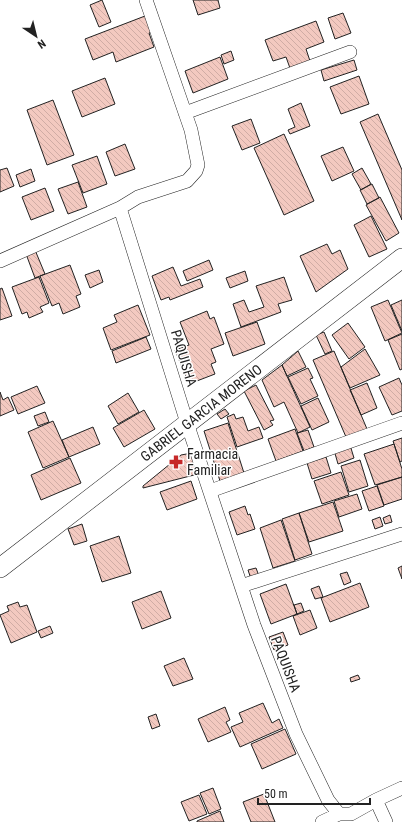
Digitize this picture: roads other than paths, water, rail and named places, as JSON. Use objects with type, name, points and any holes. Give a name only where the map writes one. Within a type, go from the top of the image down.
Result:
[{"type":"street","points":[[0,261],[120,208],[138,197],[187,181],[196,172],[198,158],[185,113],[146,0]]},
{"type":"street","points":[[185,113],[350,52]]},
{"type":"street","name":"PAQUISHA","points":[[120,208],[187,423],[254,625],[296,734],[328,800],[339,814]]},
{"type":"street","name":"GABRIEL GARCIA MORENO","points":[[0,568],[402,258]]},
{"type":"street","points":[[210,491],[402,423]]},
{"type":"street","points":[[241,586],[402,534]]},
{"type":"street","points":[[322,822],[339,814],[351,814],[402,788]]},
{"type":"street","points":[[376,800],[386,822]]},
{"type":"place","name":"Farmacia Familiar","points":[[176,462]]}]
